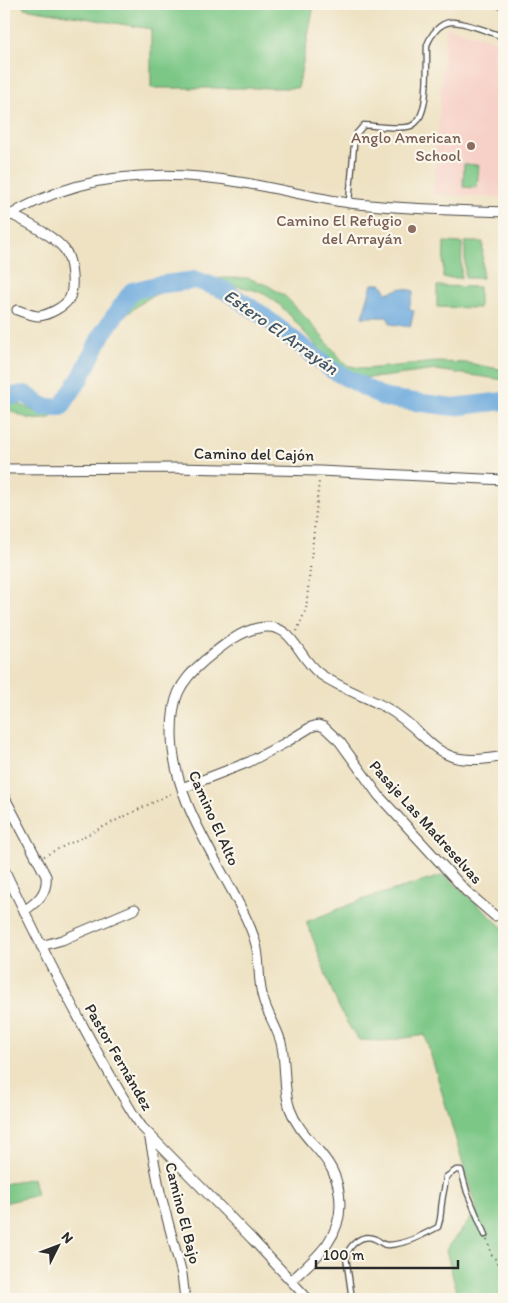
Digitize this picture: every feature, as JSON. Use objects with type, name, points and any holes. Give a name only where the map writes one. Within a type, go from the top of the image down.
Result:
[{"type":"street","points":[[7,216],[49,196],[89,182],[110,178],[157,175],[228,180],[349,203],[504,212]]},
{"type":"street","points":[[7,216],[47,235],[65,251],[70,263],[73,280],[69,298],[54,311],[39,316],[17,310]]},
{"type":"street","name":"Camino del Cajón","points":[[4,469],[175,468],[320,471],[504,480]]},
{"type":"street","name":"Camino El Alto","points":[[291,1281],[325,1248],[332,1237],[339,1212],[337,1182],[328,1160],[299,1126],[290,1110],[280,1038],[261,991],[256,943],[245,915],[208,846],[182,788],[174,763],[172,722],[174,702],[182,684],[196,668],[219,649],[252,629],[268,626],[277,627],[291,638],[303,656],[318,672],[394,713],[442,753],[467,760],[504,756]]},
{"type":"street","name":"Pasaje Las Madreselvas","points":[[182,788],[248,762],[286,743],[311,727],[318,725],[324,727],[340,742],[359,771],[386,804],[466,891],[495,916]]},
{"type":"street","points":[[4,796],[46,876],[46,887],[38,900],[24,911]]},
{"type":"street","name":"Pastor Fernández","points":[[4,869],[84,1029],[135,1117],[308,1299]]},
{"type":"street","points":[[41,946],[62,940],[135,909]]},
{"type":"street","name":"Camino El Bajo","points":[[149,1133],[160,1192],[182,1274],[185,1299]]},
{"type":"lane","points":[[497,4],[504,8]]},
{"type":"lane","points":[[349,203],[354,145],[357,133],[364,125],[404,128],[413,126],[425,106],[427,45],[431,36],[439,27],[451,22],[504,37]]},
{"type":"lane","points":[[352,1299],[346,1258],[348,1251],[359,1239],[364,1237],[373,1238],[388,1246],[409,1241],[438,1227],[442,1216],[441,1202],[445,1191],[446,1178],[456,1170],[461,1170],[467,1192],[485,1234]]},
{"type":"path","points":[[291,638],[302,622],[306,609],[320,471]]},
{"type":"path","points":[[37,859],[182,788]]},
{"type":"path","points":[[495,916],[504,935]]},
{"type":"path","points":[[485,1234],[492,1255],[504,1270]]},
{"type":"shaded area","name":"Anglo American School","points":[[446,27],[503,42],[504,44],[504,198],[433,194]]},
{"type":"green space","points":[[22,4],[321,4],[314,5],[298,88],[151,88],[151,29],[24,8]]},
{"type":"green space","points":[[464,164],[479,165],[477,188],[463,187]]},
{"type":"green space","points":[[444,242],[462,243],[461,278],[443,278]]},
{"type":"green space","points":[[465,242],[483,242],[482,278],[465,278]]},
{"type":"green space","points":[[222,278],[248,278],[267,285],[286,297],[346,365],[365,369],[436,362],[468,363],[504,370],[504,380],[436,370],[382,377],[351,378],[316,345],[276,302],[264,294],[248,288],[217,286],[167,291],[149,298],[135,308],[122,319],[105,339],[76,397],[59,414],[49,418],[28,418],[4,406],[4,394],[14,402],[35,411],[48,410],[54,407],[69,394],[80,368],[92,348],[125,306],[154,285]]},
{"type":"green space","points":[[437,286],[479,287],[479,308],[437,307]]},
{"type":"green space","points":[[445,875],[504,929],[504,1299],[464,1299],[456,1289],[446,1250],[477,1211],[425,1035],[385,1041],[359,1040],[335,998],[306,922],[364,899]]},
{"type":"green space","points":[[33,1178],[37,1195],[4,1203],[4,1184]]},
{"type":"water","points":[[372,284],[382,284],[387,293],[402,288],[414,291],[409,308],[414,311],[410,327],[391,324],[387,317],[362,317]]},
{"type":"waterway","name":"Estero El Arrayán","points":[[4,397],[25,394],[44,407],[61,407],[81,377],[102,334],[132,291],[157,285],[196,280],[224,290],[261,314],[332,370],[385,398],[453,407],[504,401]]},
{"type":"place","name":"Anglo American School","points":[[471,146]]},
{"type":"place","name":"Camino El Refugio del Arrayán","points":[[412,229]]}]
